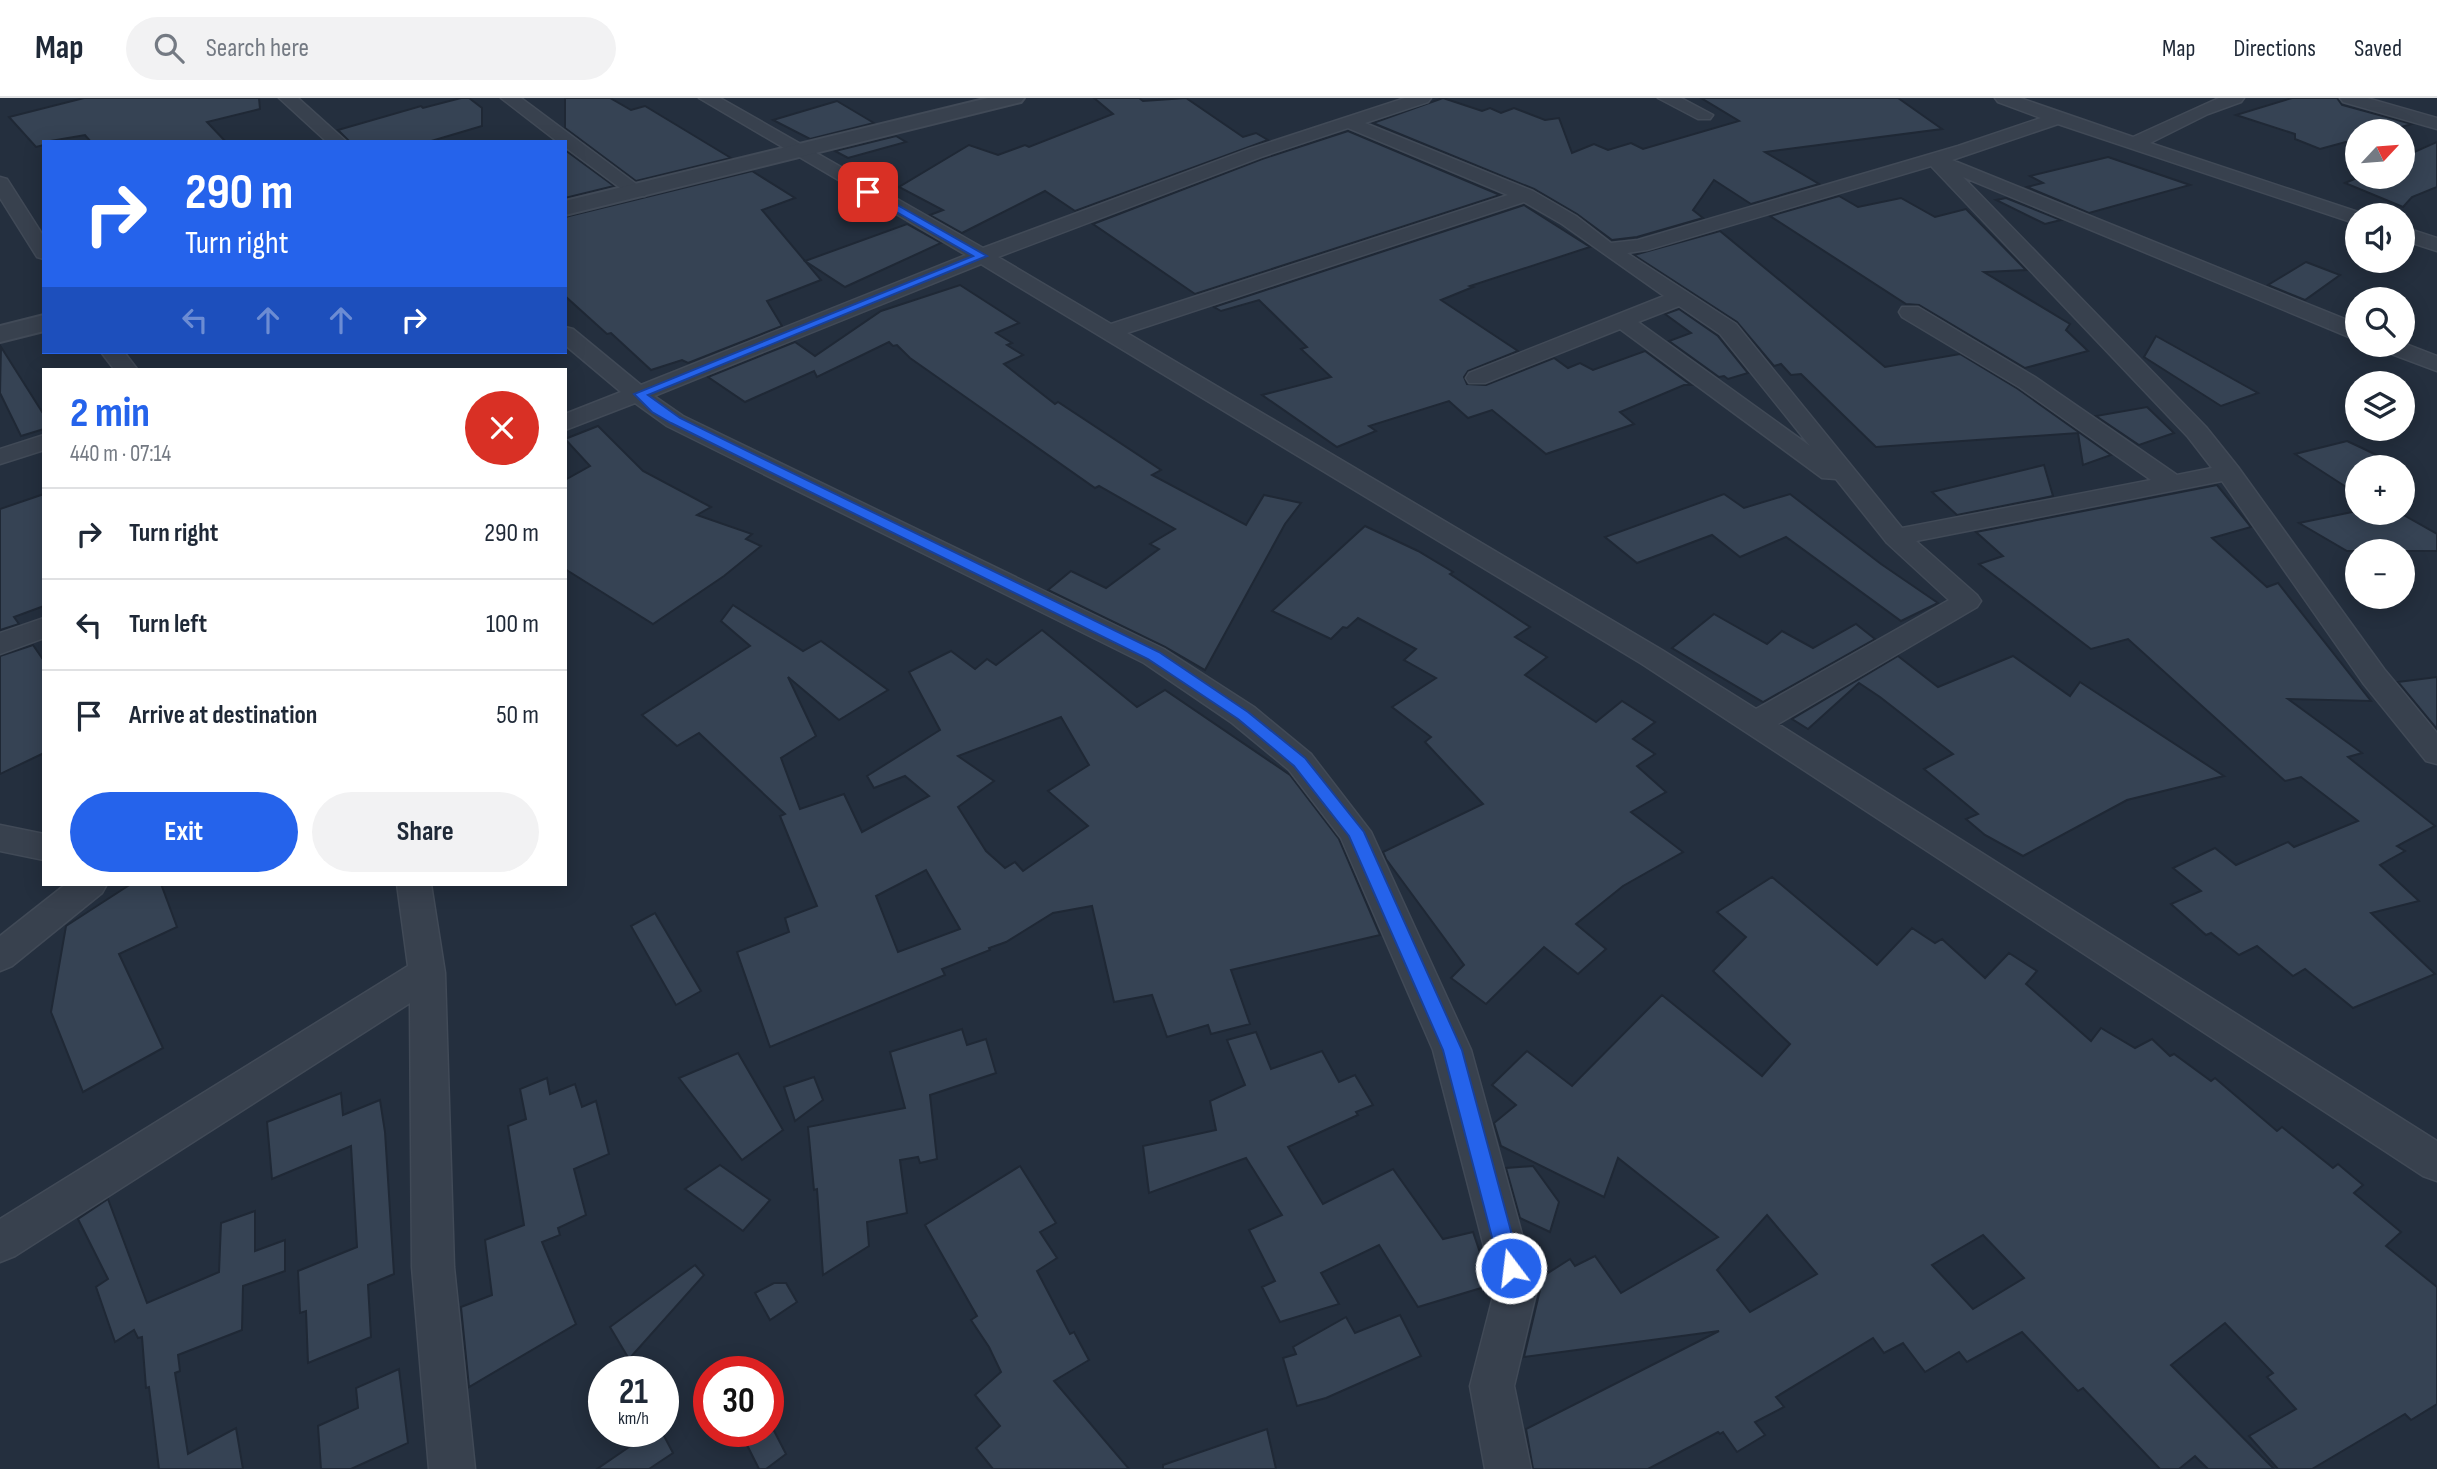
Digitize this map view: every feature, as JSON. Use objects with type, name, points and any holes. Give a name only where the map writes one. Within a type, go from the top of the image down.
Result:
[{"type":"street","points":[[288,98],[336,140]]},
{"type":"street","points":[[510,98],[638,192]]},
{"type":"street","points":[[708,98],[982,256],[1652,657],[2437,1163]]},
{"type":"street","points":[[567,208],[1014,98]]},
{"type":"street","points":[[567,423],[982,256],[1255,153],[1422,98]]},
{"type":"street","points":[[1667,98],[1704,115]]},
{"type":"street","points":[[2004,98],[2345,214]]},
{"type":"street","points":[[2134,144],[2202,110],[2235,98]]},
{"type":"street","points":[[2349,98],[2437,124]]},
{"type":"street","points":[[1936,160],[2058,118]]},
{"type":"street","points":[[1350,122],[1527,195],[1569,220],[1607,249],[1728,329],[1896,537],[1967,601],[1754,724]]},
{"type":"street","points":[[1607,249],[1640,246],[1968,149]]},
{"type":"street","points":[[1936,160],[2345,327]]},
{"type":"street","points":[[1936,160],[2143,374],[2229,472],[2397,709],[2437,753]]},
{"type":"street","points":[[0,183],[42,250]]},
{"type":"street","points":[[1109,332],[1527,195]]},
{"type":"street","points":[[2415,237],[2437,245]]},
{"type":"street","points":[[1478,378],[1682,297]]},
{"type":"street","points":[[1910,312],[2027,383],[2170,481]]},
{"type":"street","points":[[1623,321],[1865,498]]},
{"type":"street","points":[[0,334],[42,324]]},
{"type":"street","points":[[567,336],[656,409],[675,421],[1154,656],[1243,715],[1300,762],[1355,832],[1452,1050],[1516,1289],[1492,1386],[1508,1469]]},
{"type":"street","points":[[114,354],[126,368]]},
{"type":"street","points":[[2415,355],[2437,364]]},
{"type":"street","points":[[0,457],[42,443]]},
{"type":"street","points":[[1896,537],[2170,481],[2229,472]]},
{"type":"street","points":[[0,644],[42,628]]},
{"type":"street","points":[[0,838],[42,847]]},
{"type":"street","points":[[0,956],[88,886]]},
{"type":"street","points":[[414,886],[427,973],[433,1267],[452,1469]]},
{"type":"street","points":[[0,1242],[427,973]]},
{"type":"building","points":[[84,98],[259,98],[260,109],[207,122],[224,140],[89,140],[85,135],[42,140],[42,146],[36,147],[9,117]]},
{"type":"building","points":[[469,98],[482,108],[482,126],[435,140],[348,140],[338,130],[421,106],[423,108]]},
{"type":"building","points":[[565,98],[610,98],[631,110],[645,106],[731,158],[636,181],[565,128]]},
{"type":"building","points":[[1094,98],[1139,98],[1143,101],[1186,98],[1243,137],[1256,133],[1268,140],[1075,211],[1045,191],[962,233],[930,215],[943,210],[899,187],[969,145],[998,155],[1025,145],[1029,147],[1113,114]]},
{"type":"building","points":[[1443,98],[1482,111],[1490,108],[1501,113],[1514,108],[1545,120],[1559,118],[1572,153],[1594,144],[1608,150],[1631,143],[1643,149],[1739,121],[1701,98],[1898,98],[1942,129],[1765,152],[1819,184],[1751,204],[1714,180],[1693,210],[1703,218],[1637,237],[1612,240],[1577,214],[1534,189],[1373,123]]},
{"type":"building","points":[[2292,98],[2337,98],[2342,105],[2394,119],[2345,119],[2345,142],[2320,149],[2295,139],[2295,134],[2236,115]]},
{"type":"building","points":[[837,101],[874,123],[810,139],[773,120]]},
{"type":"building","points":[[1348,131],[1500,195],[1195,294],[1093,224],[1262,159]]},
{"type":"building","points":[[896,136],[906,142],[848,158],[835,151]]},
{"type":"building","points":[[2437,142],[2437,187],[2412,197],[2407,203],[2393,203],[2360,189],[2415,189],[2415,152]]},
{"type":"building","points":[[567,151],[614,186],[567,198]]},
{"type":"building","points":[[2108,157],[2190,185],[2089,213],[2027,187],[2043,183],[2030,176]]},
{"type":"building","points":[[752,171],[795,198],[762,210],[821,280],[767,301],[782,326],[688,363],[682,360],[651,370],[567,298],[567,217]]},
{"type":"building","points":[[1839,196],[1858,207],[1901,198],[1935,217],[1966,209],[2026,270],[1984,272],[2070,324],[2066,330],[2088,351],[2025,368],[1919,305],[1906,304],[1770,216]]},
{"type":"building","points":[[2006,198],[2061,220],[2045,224],[1996,200]]},
{"type":"building","points":[[1524,205],[1590,247],[1470,286],[1473,287],[1441,300],[1518,351],[1468,371],[1464,377],[1467,384],[1486,385],[1554,358],[1568,368],[1580,363],[1593,370],[1645,351],[1691,385],[1684,385],[1620,412],[1634,424],[1546,454],[1492,410],[1468,418],[1449,401],[1369,426],[1376,431],[1337,447],[1262,395],[1331,377],[1301,349],[1307,347],[1259,300],[1221,311],[1214,307]]},
{"type":"building","points":[[907,224],[941,243],[845,287],[805,261]]},
{"type":"building","points":[[1720,231],[1885,367],[1960,354],[2018,389],[2111,455],[2083,465],[2078,433],[1876,447],[1801,374],[1791,375],[1781,364],[1774,366],[1737,322],[1634,255]]},
{"type":"building","points":[[2306,262],[2340,275],[2305,300],[2268,285]]},
{"type":"building","points":[[960,285],[1019,323],[996,333],[1012,343],[1007,345],[1023,355],[1004,364],[1055,404],[1058,402],[1161,470],[1152,475],[1246,525],[1264,495],[1301,503],[1285,524],[1205,670],[1165,647],[1048,590],[1071,571],[1106,588],[1159,549],[1150,544],[1175,529],[1099,486],[1095,488],[910,358],[897,345],[893,346],[889,342],[817,377],[814,371],[745,402],[708,377],[795,342],[815,356],[881,311]]},
{"type":"building","points":[[1679,309],[1718,336],[1748,373],[1728,379],[1719,377],[1669,341],[1691,333],[1665,314]]},
{"type":"building","points":[[2156,336],[2258,393],[2221,406],[2144,357]]},
{"type":"building","points":[[1,347],[42,412],[42,430],[21,436],[0,393]]},
{"type":"building","points":[[2147,407],[2174,433],[2139,445],[2096,416]]},
{"type":"building","points":[[598,426],[643,471],[711,507],[697,515],[752,534],[746,539],[761,546],[724,576],[653,624],[567,570],[567,479],[590,466],[567,438]]},
{"type":"building","points":[[2347,441],[2376,455],[2345,455],[2345,486],[2295,454]]},
{"type":"building","points":[[2044,465],[2053,496],[1957,515],[1932,492]]},
{"type":"building","points":[[2217,485],[2251,527],[2212,538],[2267,587],[2278,583],[2371,701],[2288,699],[2362,753],[2348,757],[2435,826],[2397,846],[2405,851],[2380,865],[2419,901],[2371,913],[2435,974],[2353,1008],[2305,969],[2293,976],[2257,946],[2239,955],[2211,933],[2206,935],[2171,904],[2201,891],[2173,868],[2215,848],[2236,865],[2288,842],[2294,847],[2358,821],[2301,777],[2285,781],[2128,639],[2091,649],[1979,564],[2003,556],[1976,532]]},
{"type":"building","points":[[1724,494],[1744,508],[1790,494],[1881,564],[1938,603],[1901,621],[1786,537],[1740,557],[1712,535],[1637,563],[1605,537]]},
{"type":"building","points":[[42,495],[42,607],[14,617],[19,624],[0,630],[0,509]]},
{"type":"building","points":[[2345,513],[2345,525],[2415,525],[2415,522],[2437,534],[2437,551],[2415,551],[2415,539],[2345,539],[2345,550],[2299,523]]},
{"type":"building","points":[[1365,526],[1418,551],[1453,572],[1450,574],[1530,627],[1515,637],[1547,657],[1525,675],[1596,722],[1622,701],[1655,722],[1633,739],[1655,754],[1637,766],[1666,792],[1631,812],[1683,852],[1623,886],[1576,924],[1606,949],[1578,974],[1544,947],[1486,1004],[1451,978],[1464,965],[1386,859],[1383,852],[1483,804],[1425,742],[1431,737],[1392,707],[1436,678],[1404,660],[1416,649],[1358,618],[1347,628],[1343,627],[1331,639],[1272,611]]},
{"type":"building","points":[[733,605],[803,651],[821,641],[888,690],[839,720],[788,677],[816,736],[781,758],[800,809],[844,794],[862,832],[929,796],[905,776],[874,788],[867,776],[940,730],[909,672],[951,651],[975,669],[987,659],[996,665],[1042,630],[1137,707],[1165,690],[1290,775],[1339,839],[1380,935],[1231,970],[1250,1024],[1211,1034],[1208,1025],[1167,1037],[1152,995],[1114,1002],[1092,906],[1053,913],[1006,942],[942,969],[945,975],[770,1047],[737,952],[789,932],[785,918],[817,906],[780,816],[785,814],[699,733],[677,746],[642,715],[750,646],[721,621]],"holes":[[[1061,717],[1089,765],[1048,791],[1088,826],[1023,871],[1015,862],[1005,868],[986,851],[958,807],[994,781],[958,756]],[[926,870],[960,929],[898,952],[876,896]]]},
{"type":"building","points":[[1714,614],[1767,644],[1782,631],[1813,648],[1856,624],[1875,639],[1763,702],[1672,648]]},
{"type":"building","points":[[33,645],[42,658],[42,754],[0,774],[0,656]]},
{"type":"building","points":[[1898,656],[1938,687],[2013,656],[2070,696],[2080,682],[2224,776],[2127,800],[2023,856],[1985,835],[1966,819],[1978,814],[1924,769],[1953,754],[1859,683],[1808,729],[1792,719]]},
{"type":"building","points":[[2437,677],[2437,729],[2398,682]]},
{"type":"building","points":[[1772,877],[1877,965],[1912,928],[1935,943],[1942,939],[1985,978],[2009,953],[2037,971],[2026,984],[2091,1041],[2101,1028],[2135,1048],[2152,1039],[2170,1056],[2174,1054],[2211,1081],[2215,1078],[2277,1131],[2282,1127],[2333,1168],[2338,1164],[2363,1185],[2354,1193],[2401,1232],[2386,1246],[2437,1287],[2437,1404],[2411,1420],[2405,1414],[2312,1469],[2278,1469],[2249,1436],[2296,1409],[2267,1377],[2273,1373],[2225,1323],[2171,1365],[2274,1469],[2208,1469],[2195,1456],[2179,1469],[2160,1469],[2083,1388],[2078,1391],[2022,1332],[1967,1362],[1959,1352],[1925,1372],[1903,1343],[1884,1353],[1873,1338],[1776,1397],[1784,1407],[1755,1422],[1765,1435],[1737,1452],[1723,1432],[1718,1432],[1648,1469],[1533,1469],[1526,1429],[1719,1331],[1524,1357],[1540,1290],[1537,1280],[1570,1259],[1575,1266],[1595,1256],[1621,1293],[1718,1237],[1618,1158],[1604,1197],[1501,1146],[1494,1123],[1516,1105],[1492,1085],[1527,1051],[1572,1086],[1662,995],[1762,1076],[1790,1044],[1713,971],[1746,937],[1717,912]],"holes":[[[1767,1215],[1817,1274],[1750,1312],[1717,1270]],[[1983,1235],[2024,1278],[1973,1309],[1932,1265]]]},
{"type":"building","points":[[128,886],[162,886],[177,927],[119,954],[163,1048],[83,1092],[51,1012],[66,926]]},
{"type":"building","points":[[655,913],[701,991],[676,1005],[631,926]]},
{"type":"building","points":[[962,1029],[967,1045],[986,1039],[996,1073],[930,1095],[937,1159],[920,1163],[918,1157],[900,1160],[907,1213],[867,1222],[869,1246],[823,1275],[817,1189],[814,1190],[808,1127],[905,1108],[890,1052]]},
{"type":"building","points":[[1256,1032],[1271,1069],[1322,1051],[1339,1082],[1355,1075],[1373,1105],[1356,1112],[1358,1115],[1288,1147],[1323,1204],[1393,1169],[1443,1239],[1473,1232],[1491,1285],[1418,1307],[1379,1245],[1321,1273],[1339,1304],[1280,1322],[1262,1287],[1275,1281],[1249,1230],[1282,1215],[1246,1158],[1149,1193],[1143,1146],[1216,1130],[1210,1101],[1245,1085],[1227,1040]]},
{"type":"building","points":[[738,1053],[783,1130],[742,1160],[679,1078]]},
{"type":"building","points":[[814,1077],[823,1100],[795,1121],[784,1087]]},
{"type":"building","points":[[547,1078],[550,1094],[575,1084],[582,1107],[596,1101],[609,1154],[574,1169],[586,1215],[558,1228],[560,1235],[542,1242],[576,1324],[469,1387],[461,1307],[492,1295],[485,1240],[524,1225],[508,1126],[526,1119],[520,1089]]},
{"type":"building","points":[[341,1093],[343,1115],[380,1100],[385,1132],[394,1274],[368,1285],[371,1337],[308,1363],[306,1311],[300,1313],[298,1271],[357,1247],[351,1146],[272,1179],[267,1122]]},
{"type":"building","points":[[720,1165],[770,1200],[743,1231],[685,1189]]},
{"type":"building","points":[[1020,1166],[1056,1223],[1040,1232],[1057,1258],[1037,1271],[1070,1334],[1074,1332],[1089,1360],[1054,1381],[1129,1469],[993,1469],[976,1448],[1000,1426],[975,1395],[1001,1372],[971,1320],[977,1316],[925,1225]]},
{"type":"building","points":[[1533,1166],[1559,1202],[1550,1232],[1520,1218],[1506,1168]]},
{"type":"building","points":[[108,1199],[147,1303],[219,1272],[221,1223],[255,1211],[255,1251],[285,1240],[285,1271],[243,1286],[242,1330],[178,1355],[180,1371],[175,1373],[188,1454],[236,1428],[243,1469],[159,1469],[149,1387],[146,1388],[142,1337],[138,1338],[134,1330],[115,1342],[96,1287],[108,1279],[78,1219]]},
{"type":"building","points":[[695,1265],[704,1275],[632,1356],[627,1356],[610,1327]]},
{"type":"building","points":[[774,1283],[786,1283],[797,1302],[770,1320],[755,1293]]},
{"type":"building","points":[[1400,1315],[1421,1356],[1326,1398],[1297,1406],[1283,1358],[1296,1354],[1293,1347],[1346,1317],[1355,1333]]},
{"type":"building","points":[[399,1369],[408,1443],[351,1469],[321,1469],[318,1426],[358,1408],[356,1388]]},
{"type":"building","points":[[1267,1429],[1276,1469],[1163,1469],[1163,1465]]},
{"type":"building","points":[[629,1447],[670,1447],[673,1453],[649,1469],[597,1469]]},
{"type":"building","points":[[748,1447],[782,1447],[786,1454],[766,1469],[759,1469]]},
{"type":"route","points":[[868,192],[982,256],[640,394],[656,409],[675,421],[1154,656],[1243,715],[1300,762],[1355,832],[1452,1050],[1511,1268]]}]
